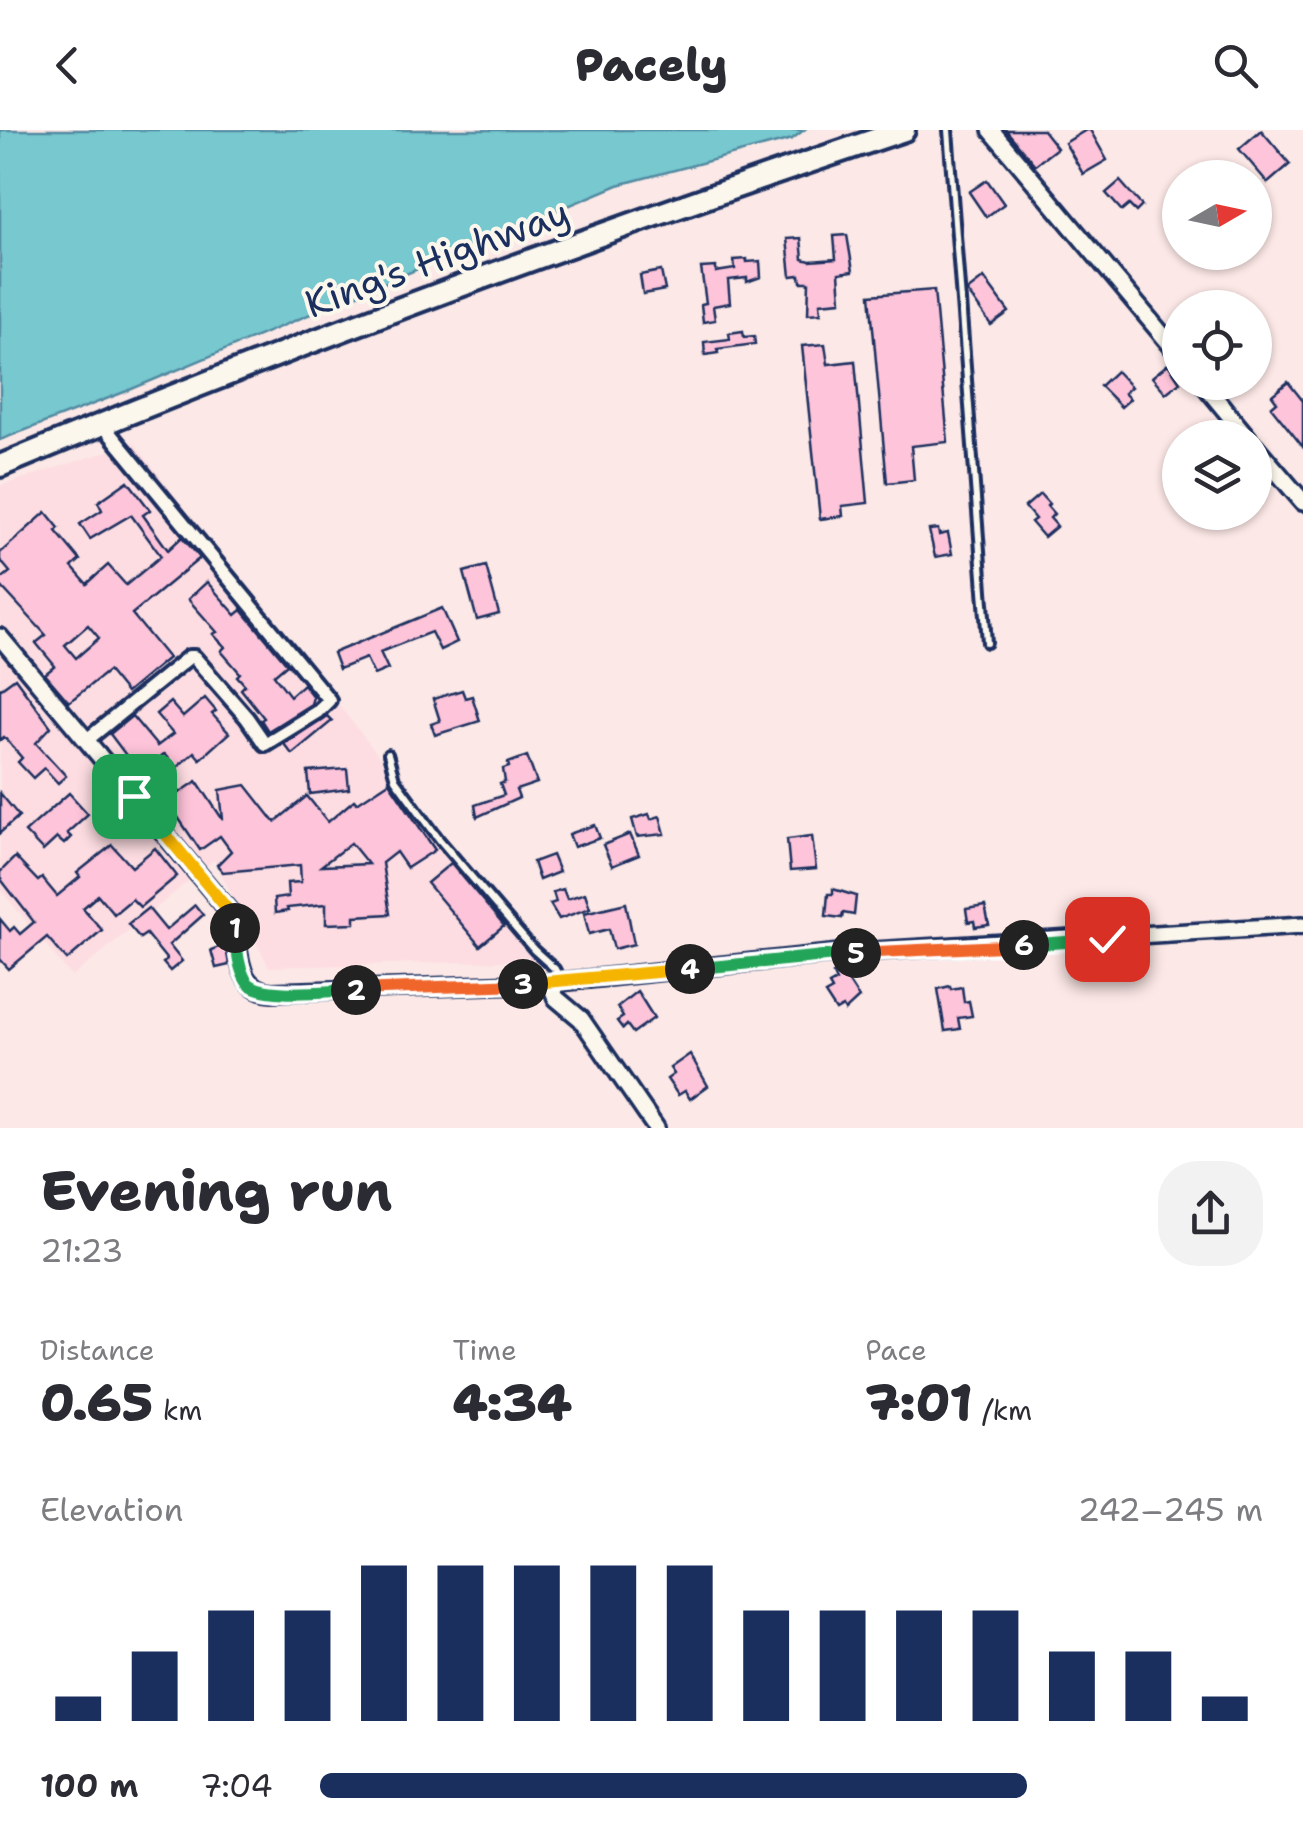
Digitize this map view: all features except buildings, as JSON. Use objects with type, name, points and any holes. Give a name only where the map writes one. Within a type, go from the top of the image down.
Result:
[{"type":"highway","name":"King's Highway","points":[[0,466],[398,308],[904,130]]},
{"type":"street","points":[[991,130],[1162,334]]},
{"type":"street","points":[[1217,400],[1233,420]]},
{"type":"street","points":[[88,740],[189,656],[247,718],[265,744],[317,712],[329,700],[102,424]]},
{"type":"street","points":[[1272,466],[1303,502]]},
{"type":"street","points":[[0,638],[229,911],[242,971],[255,988],[272,992],[555,983],[842,954],[1303,926]]},
{"type":"street","points":[[555,983],[556,998],[581,1019],[656,1128]]},
{"type":"lane","points":[[948,130],[987,642]]},
{"type":"lane","points":[[388,754],[395,779],[439,839],[534,950],[555,969],[555,983]]},
{"type":"lane","points":[[112,814],[134,796]]},
{"type":"shaded area","points":[[134,443],[538,960],[269,967],[214,860],[72,977],[0,889],[0,486]]},
{"type":"water","points":[[0,130],[804,130],[792,139],[618,185],[127,391],[0,440]]},
{"type":"route","points":[[134,796],[229,911],[242,971],[248,982],[263,992],[561,983],[842,954],[1107,939]]}]
